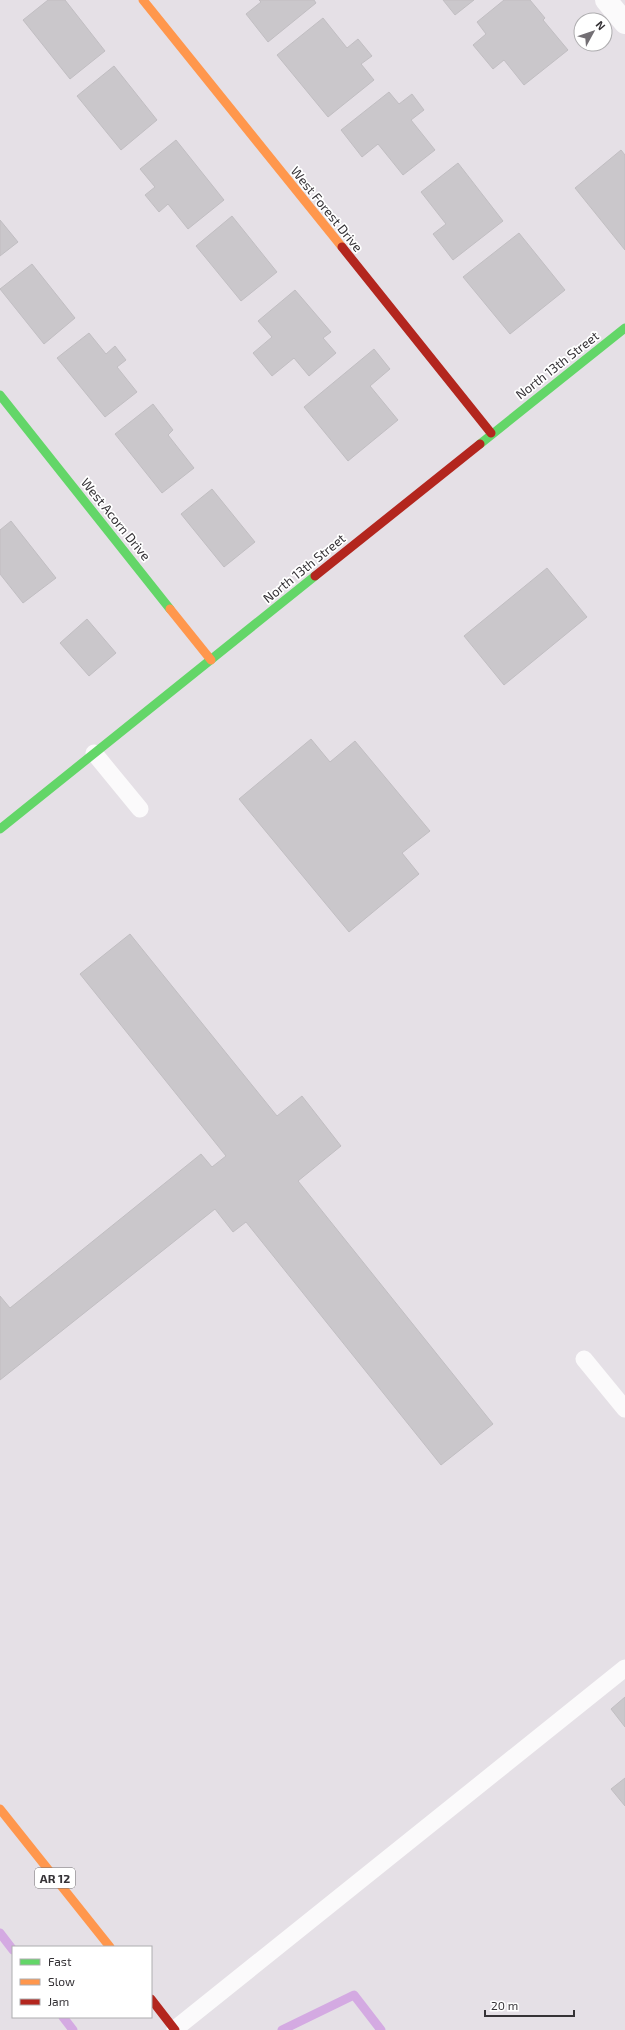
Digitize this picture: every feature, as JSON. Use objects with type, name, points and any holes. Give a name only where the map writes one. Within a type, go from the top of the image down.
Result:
[{"type":"main road","name":"West Forest Drive","points":[[143,0],[492,433]]},
{"type":"main road","name":"North 13th Street","points":[[0,829],[492,433],[625,328]]},
{"type":"main road","name":"West Acorn Drive","points":[[0,395],[211,660]]},
{"type":"main road","name":"AR 12","points":[[0,1809],[109,1946]]},
{"type":"main road","points":[[152,2000],[175,2030]]},
{"type":"street","points":[[606,0],[625,23]]},
{"type":"lane","points":[[94,753],[140,809]]},
{"type":"lane","points":[[584,1359],[625,1409]]},
{"type":"lane","points":[[175,2030],[625,1668]]},
{"type":"building","points":[[48,0],[65,0],[105,51],[70,79],[23,20]]},
{"type":"building","points":[[259,0],[314,0],[316,3],[268,42],[246,14],[261,2]]},
{"type":"building","points":[[443,0],[474,0],[455,15]]},
{"type":"building","points":[[504,0],[530,0],[545,18],[543,20],[568,50],[524,85],[504,60],[493,69],[473,45],[486,34],[477,22]]},
{"type":"building","points":[[323,18],[347,48],[358,39],[372,56],[361,64],[374,80],[328,117],[277,55]]},
{"type":"building","points":[[114,66],[157,120],[121,150],[77,96]]},
{"type":"building","points":[[389,92],[399,104],[412,94],[424,110],[411,120],[435,150],[403,175],[378,144],[362,157],[341,130]]},
{"type":"building","points":[[176,140],[224,200],[188,229],[168,204],[159,212],[145,195],[155,187],[140,169]]},
{"type":"building","points":[[621,150],[625,155],[625,250],[575,188]]},
{"type":"building","points":[[458,163],[503,221],[453,260],[433,234],[446,224],[421,192]]},
{"type":"building","points":[[232,216],[277,272],[241,301],[196,246]]},
{"type":"building","points":[[0,220],[18,242],[0,256]]},
{"type":"building","points":[[519,233],[565,290],[510,334],[463,277]]},
{"type":"building","points":[[32,264],[75,318],[44,344],[0,289]]},
{"type":"building","points":[[295,290],[331,332],[323,338],[336,353],[309,376],[294,358],[272,376],[253,353],[272,337],[258,321]]},
{"type":"building","points":[[89,333],[106,354],[115,346],[126,360],[117,367],[137,392],[105,417],[57,358]]},
{"type":"building","points":[[374,349],[390,369],[370,386],[398,420],[348,461],[304,407]]},
{"type":"building","points":[[153,404],[173,430],[168,435],[194,468],[162,493],[115,434]]},
{"type":"building","points":[[212,489],[255,542],[224,567],[181,514]]},
{"type":"building","points":[[11,521],[56,578],[23,603],[0,574],[0,530]]},
{"type":"building","points":[[547,568],[587,617],[504,685],[464,636]]},
{"type":"building","points":[[87,619],[116,653],[89,676],[60,643]]},
{"type":"building","points":[[311,739],[330,762],[355,741],[430,831],[402,853],[419,874],[349,932],[239,799]]},
{"type":"building","points":[[130,934],[277,1116],[302,1096],[341,1146],[298,1181],[493,1424],[441,1465],[246,1222],[233,1232],[215,1209],[0,1380],[0,1296],[10,1308],[201,1154],[212,1167],[226,1156],[80,974]]},
{"type":"building","points":[[625,1697],[625,1727],[611,1709]]},
{"type":"building","points":[[625,1778],[625,1806],[611,1789]]},
{"type":"waterway","points":[[0,1933],[12,1949]]},
{"type":"waterway","points":[[282,2030],[354,1995],[381,2030]]},
{"type":"waterway","points":[[64,2018],[73,2030]]},
{"type":"traffic: fast","points":[[480,444],[625,328]]},
{"type":"traffic: fast","points":[[0,395],[170,609]]},
{"type":"traffic: fast","points":[[0,829],[315,576]]},
{"type":"traffic: slow","points":[[143,0],[342,247]]},
{"type":"traffic: slow","points":[[170,609],[211,660]]},
{"type":"traffic: slow","points":[[0,1809],[109,1946]]},
{"type":"traffic: jam","points":[[342,247],[491,433]]},
{"type":"traffic: jam","points":[[315,576],[480,444]]},
{"type":"traffic: jam","points":[[152,2000],[175,2030]]}]
